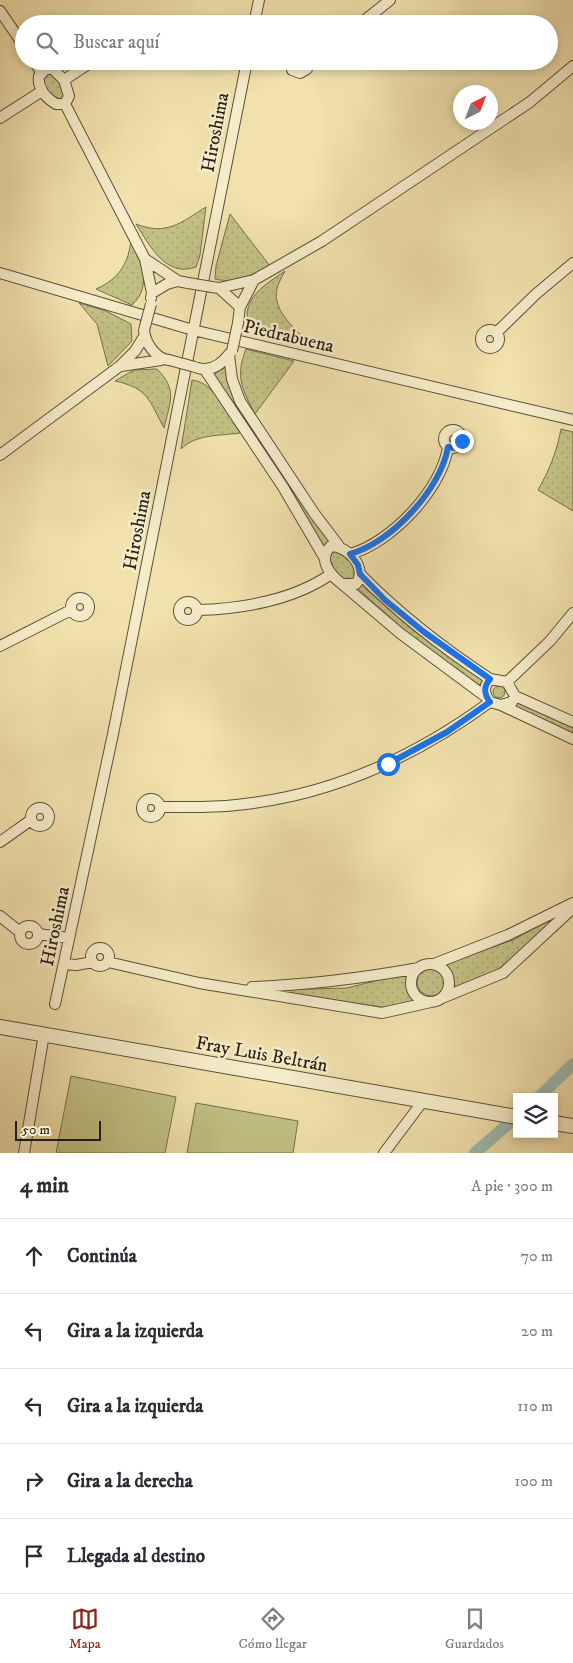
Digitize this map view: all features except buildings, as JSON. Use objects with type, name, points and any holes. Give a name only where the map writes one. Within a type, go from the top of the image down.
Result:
[{"type":"street","points":[[256,15],[259,0]]},
{"type":"street","points":[[371,15],[390,0]]},
{"type":"street","points":[[0,10],[15,32]]},
{"type":"street","points":[[151,299],[167,284],[183,282],[215,288],[254,280],[322,241],[454,154],[530,102],[573,66]]},
{"type":"street","points":[[49,70],[41,72],[38,82],[42,91],[56,104],[65,104]]},
{"type":"street","points":[[54,70],[64,80],[69,96],[65,104]]},
{"type":"street","points":[[64,80],[79,70]]},
{"type":"street","name":"Hiroshima","points":[[55,1004],[113,734],[245,70]]},
{"type":"street","points":[[292,70],[300,73],[305,70]]},
{"type":"street","points":[[0,118],[42,91]]},
{"type":"street","points":[[0,455],[120,366],[135,351],[144,333],[151,299],[145,260],[65,104]]},
{"type":"street","points":[[145,260],[183,282]]},
{"type":"street","points":[[496,333],[536,294],[573,263]]},
{"type":"street","name":"Piedrabuena","points":[[0,273],[193,330],[573,420]]},
{"type":"street","points":[[254,280],[240,308],[231,353],[232,379],[240,401],[314,514],[339,546],[350,554],[358,565],[360,574],[385,600],[424,632],[490,679],[507,682]]},
{"type":"street","points":[[215,288],[240,308]]},
{"type":"street","points":[[144,333],[165,360]]},
{"type":"street","points":[[120,366],[165,360],[200,369],[221,364],[231,353]]},
{"type":"street","points":[[200,369],[283,487],[324,558],[331,574],[401,634],[488,699],[573,739]]},
{"type":"street","points":[[350,554],[385,537],[418,505],[442,471],[448,447]]},
{"type":"street","points":[[324,558],[326,551],[331,546],[339,546]]},
{"type":"street","points":[[197,610],[229,608],[275,599],[306,589],[331,574]]},
{"type":"street","points":[[342,584],[356,584],[360,574]]},
{"type":"street","points":[[0,646],[71,610]]},
{"type":"street","points":[[507,682],[550,641],[573,613]]},
{"type":"street","points":[[488,699],[486,684],[490,679]]},
{"type":"street","points":[[507,682],[515,696],[573,722]]},
{"type":"street","points":[[501,706],[512,702],[515,696]]},
{"type":"street","points":[[160,807],[235,805],[272,800],[330,786],[381,767],[419,748],[447,732],[488,699]]},
{"type":"street","points":[[0,842],[31,820]]},
{"type":"street","points":[[434,964],[508,936],[573,903]]},
{"type":"street","points":[[64,964],[76,965],[93,962],[101,966],[108,962],[199,982],[382,1013],[431,1002],[503,973],[573,908]]},
{"type":"street","points":[[0,916],[20,932],[20,938],[26,944],[34,942],[38,934],[70,938]]},
{"type":"street","points":[[93,962],[92,954],[95,949],[101,948],[108,953],[108,962]]},
{"type":"street","points":[[234,987],[312,985],[356,980],[434,964],[440,966],[448,975],[449,987],[442,998]]},
{"type":"street","points":[[419,968],[413,975],[412,988],[419,998],[431,1002]]},
{"type":"street","name":"Fray Luis Beltrán","points":[[0,1026],[513,1116]]},
{"type":"street","points":[[24,1153],[44,1034]]},
{"type":"street","points":[[384,1153],[423,1101]]},
{"type":"street","points":[[558,1124],[573,1126]]},
{"type":"shaded area","points":[[50,73],[55,75],[66,91],[62,100],[56,100],[43,86],[43,76]]},
{"type":"shaded area","points":[[206,207],[200,255],[196,267],[185,269],[176,268],[168,264],[153,250],[136,224],[156,229],[165,228],[181,223]]},
{"type":"shaded area","points":[[230,214],[270,266],[236,279],[215,279],[216,266]]},
{"type":"shaded area","points":[[131,239],[141,264],[144,281],[138,298],[132,305],[96,289],[117,275],[128,256]]},
{"type":"shaded area","points":[[285,271],[280,280],[276,296],[278,304],[285,317],[305,339],[249,325],[247,316],[251,300],[270,281]]},
{"type":"shaded area","points":[[79,303],[106,311],[131,324],[132,341],[108,366],[97,324]]},
{"type":"shaded area","points":[[246,349],[294,361],[255,414],[242,383],[241,367]]},
{"type":"shaded area","points":[[226,367],[237,401],[331,542],[324,547],[235,404],[213,375]]},
{"type":"shaded area","points":[[157,369],[168,383],[171,397],[164,428],[151,403],[141,392],[134,387],[115,381],[134,370]]},
{"type":"shaded area","points":[[192,380],[200,382],[214,393],[240,433],[201,438],[181,449]]},
{"type":"shaded area","points":[[561,429],[573,432],[573,511],[538,490],[552,461]]},
{"type":"shaded area","points":[[338,551],[351,562],[354,570],[354,579],[346,581],[333,569],[329,558],[333,552]]},
{"type":"shaded area","points":[[360,584],[414,631],[483,681],[479,685],[410,635],[356,587]]},
{"type":"shaded area","points":[[501,686],[504,687],[504,697],[497,698],[494,697],[493,690],[494,687]]},
{"type":"shaded area","points":[[516,701],[573,728],[573,733],[513,706]]},
{"type":"shaded area","points":[[562,913],[499,969],[452,991],[455,986],[452,974],[444,964],[513,940]]},
{"type":"shaded area","points":[[431,968],[441,972],[445,982],[441,992],[431,996],[421,992],[417,982],[421,972]]},
{"type":"shaded area","points":[[410,972],[409,988],[417,1001],[390,1008],[320,999],[275,990],[347,988]]},
{"type":"shaded area","points":[[71,1076],[176,1097],[165,1153],[56,1153]]},
{"type":"shaded area","points":[[196,1103],[298,1121],[293,1153],[187,1153]]},
{"type":"waterway","points":[[543,1093],[573,1064]]},
{"type":"waterway","points":[[475,1153],[513,1120]]},
{"type":"route","points":[[388,764],[447,732],[490,702],[486,697],[485,691],[486,684],[490,679],[424,632],[385,600],[360,574],[358,565],[350,554],[372,546],[385,537],[418,505],[442,471],[448,447],[456,448],[462,441]]}]
